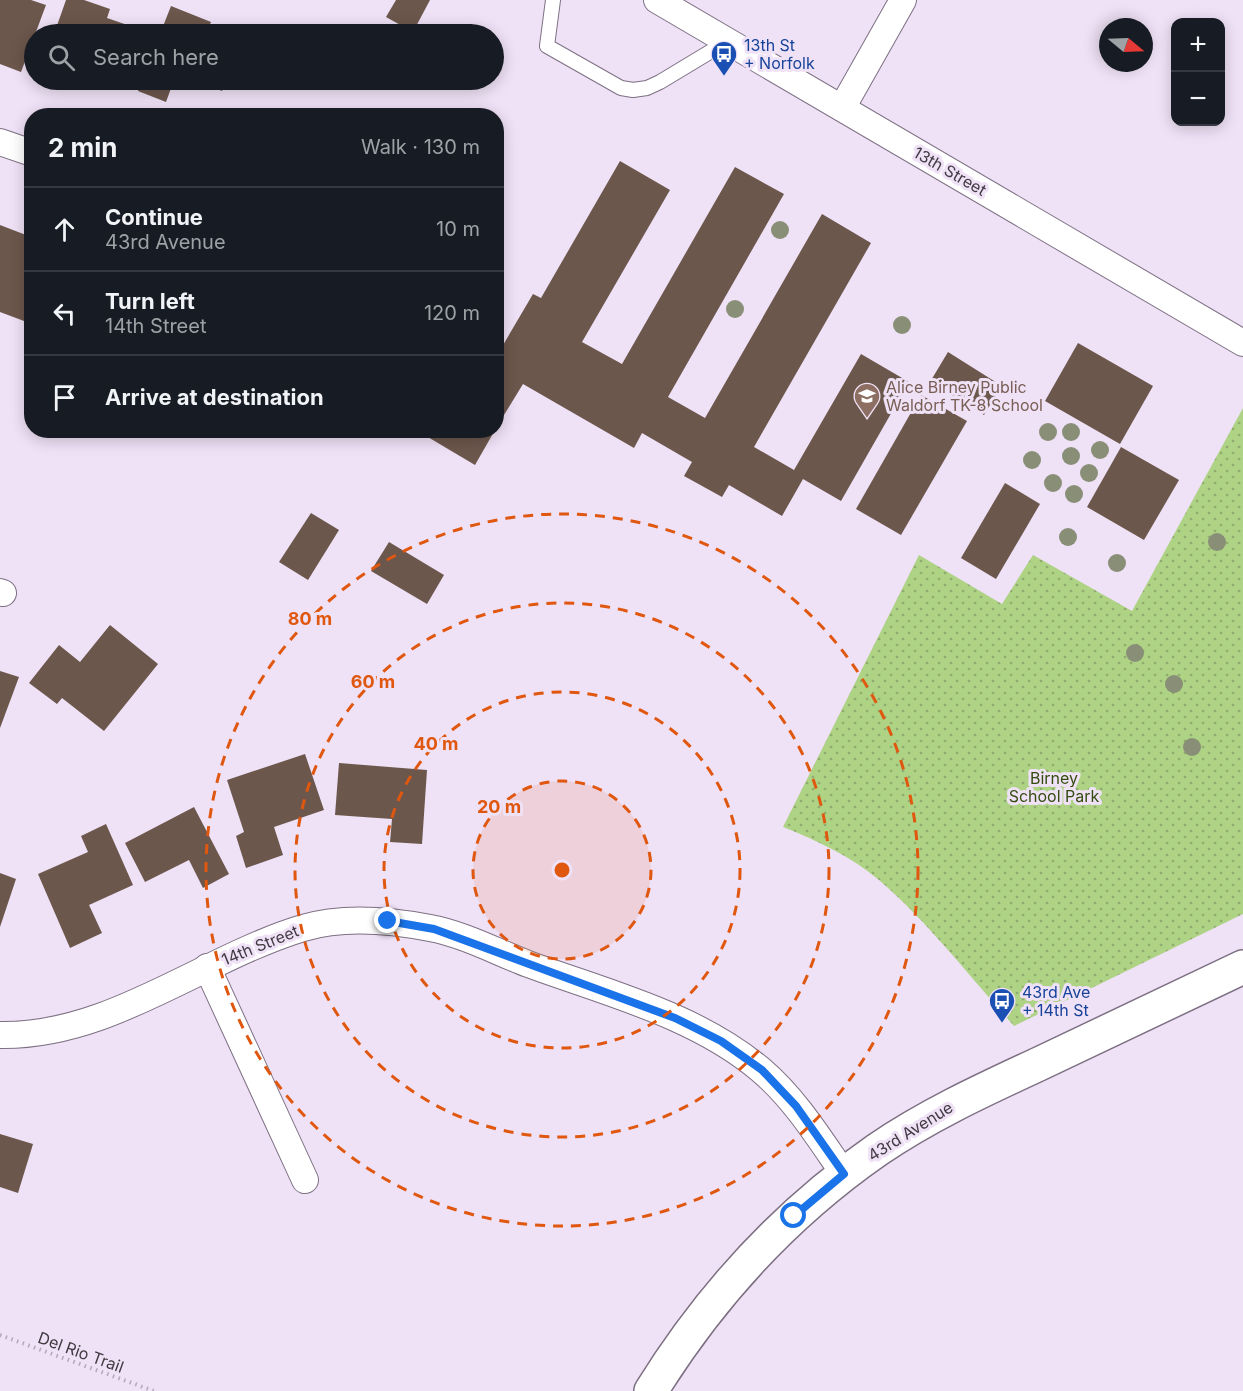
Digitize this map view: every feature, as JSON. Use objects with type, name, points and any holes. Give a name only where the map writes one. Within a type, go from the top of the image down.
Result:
[{"type":"street","name":"13th Street","points":[[657,0],[1243,343]]},
{"type":"street","points":[[842,108],[903,0]]},
{"type":"street","points":[[0,142],[24,150]]},
{"type":"street","name":"14th Street","points":[[0,1035],[62,1029],[96,1019],[262,942],[306,927],[342,921],[388,921],[434,929],[675,1018],[721,1041],[762,1070],[796,1106],[844,1174]]},
{"type":"street","name":"14th Street","points":[[207,967],[305,1180]]},
{"type":"street","name":"43rd Avenue","points":[[651,1391],[678,1347],[737,1273],[794,1216],[878,1149],[947,1107],[1243,967]]},
{"type":"lane","points":[[553,0],[546,46],[621,88],[647,88],[728,41]]},
{"type":"path","name":"Del Rio Trail","points":[[0,1335],[154,1391]]},
{"type":"green space","name":"Birney School Park","points":[[1243,408],[1243,914],[1014,1026],[932,932],[879,880],[833,850],[783,827],[919,555],[1002,604],[1033,555],[1132,611]]},
{"type":"building","points":[[0,0],[31,0],[46,5],[39,24],[24,24],[24,64],[21,72],[0,64]]},
{"type":"building","points":[[66,0],[84,0],[110,9],[107,18],[124,24],[58,24]]},
{"type":"building","points":[[396,0],[430,0],[417,24],[399,24],[386,17]]},
{"type":"building","points":[[171,6],[211,22],[210,24],[164,24]]},
{"type":"building","points":[[138,90],[170,90],[166,102]]},
{"type":"building","points":[[620,161],[670,190],[582,342],[622,364],[735,167],[784,194],[668,397],[705,418],[822,214],[871,243],[754,447],[794,470],[861,354],[909,382],[841,501],[803,479],[782,516],[729,485],[722,497],[684,476],[692,462],[642,433],[634,448],[523,384],[504,415],[504,343],[533,294],[541,298]]},
{"type":"building","points":[[0,225],[24,234],[24,321],[0,312]]},
{"type":"building","points":[[1078,343],[1153,386],[1120,444],[1045,401]]},
{"type":"building","points":[[948,352],[1002,386],[984,415],[930,382]]},
{"type":"building","points":[[921,395],[967,421],[901,535],[856,509]]},
{"type":"building","points":[[429,438],[490,438],[475,465]]},
{"type":"building","points":[[1121,447],[1179,480],[1144,540],[1087,507]]},
{"type":"building","points":[[1005,483],[1040,504],[996,579],[961,558]]},
{"type":"building","points":[[311,513],[339,530],[308,580],[279,562]]},
{"type":"building","points":[[389,542],[444,575],[427,604],[371,571]]},
{"type":"building","points":[[110,625],[158,664],[104,731],[62,698],[57,704],[29,683],[59,645],[80,662]]},
{"type":"building","points":[[0,671],[19,677],[0,728]]},
{"type":"building","points":[[305,754],[324,810],[274,827],[283,855],[246,868],[236,836],[244,832],[227,780]]},
{"type":"building","points":[[339,763],[427,770],[422,844],[390,842],[392,819],[335,815]]},
{"type":"building","points":[[194,807],[229,874],[203,888],[189,860],[145,882],[125,843]]},
{"type":"building","points":[[106,824],[133,885],[89,905],[102,933],[70,948],[38,874],[88,852],[81,836]]},
{"type":"building","points":[[0,873],[16,879],[0,927]]},
{"type":"building","points":[[0,1134],[33,1144],[18,1193],[0,1187]]},
{"type":"place","name":"13th St + Norfolk","points":[[724,77]]},
{"type":"place","name":"Alice Birney Public Waldorf TK-8 School","points":[[867,419]]},
{"type":"place","name":"43rd Ave + 14th St","points":[[1002,1024]]},
{"type":"route","points":[[388,921],[434,929],[675,1018],[721,1041],[762,1070],[796,1106],[844,1174],[794,1216]]}]
